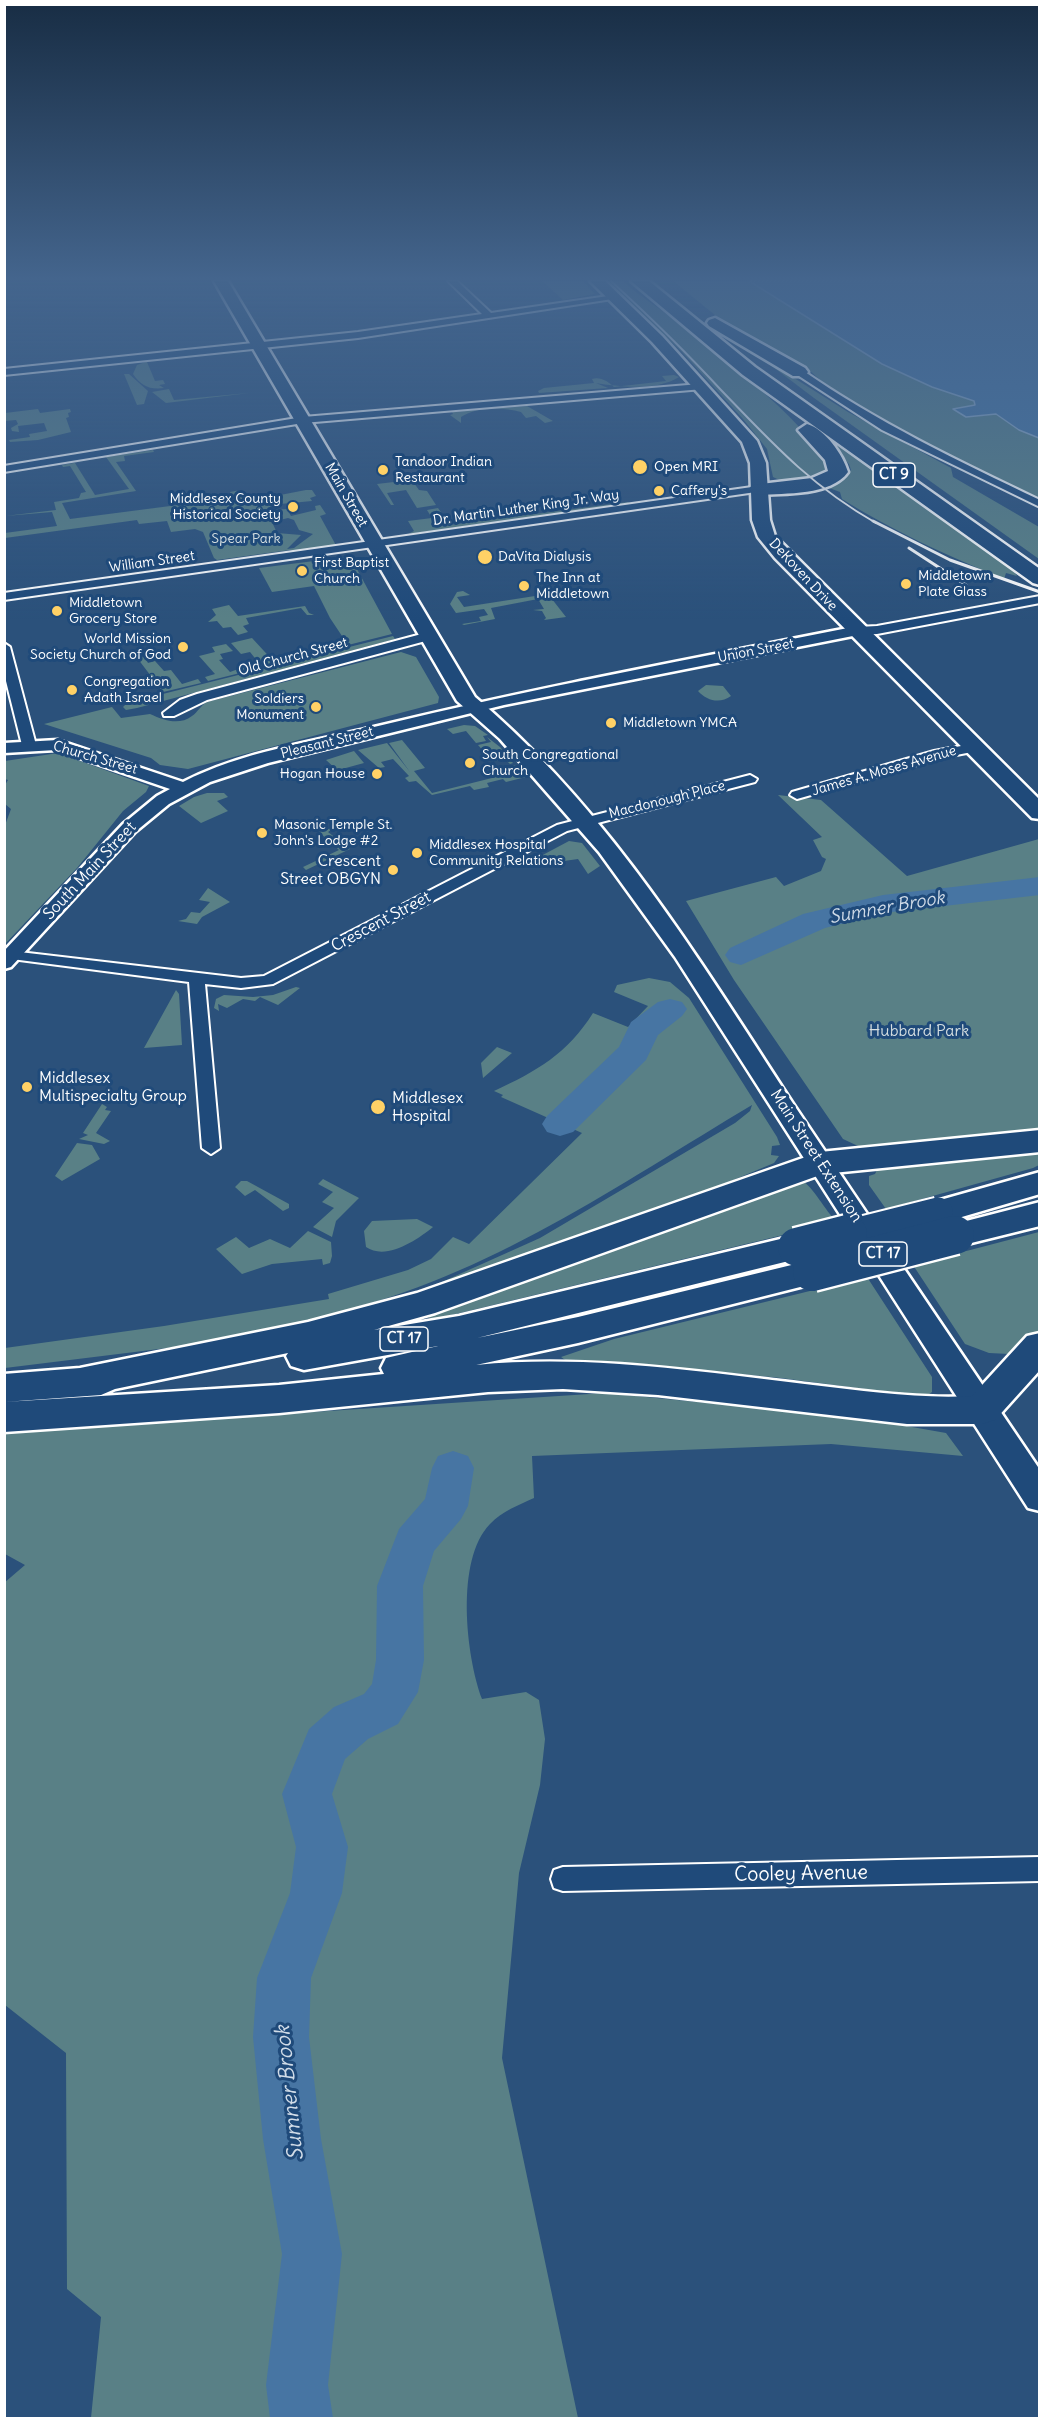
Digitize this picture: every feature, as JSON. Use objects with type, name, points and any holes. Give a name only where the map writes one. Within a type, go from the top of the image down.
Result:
[{"type":"highway","points":[[759,494],[824,481],[835,475],[839,467],[834,458],[772,394]]},
{"type":"highway","name":"CT 9","points":[[781,394],[1040,579]]},
{"type":"highway","name":"CT 9","points":[[796,394],[1040,564]]},
{"type":"highway","points":[[76,1398],[423,1304],[820,1163],[1040,1142]]},
{"type":"highway","name":"CT 17","points":[[946,1224],[1040,1183]]},
{"type":"highway","name":"CT 17","points":[[4,1388],[76,1398],[220,1397],[466,1356],[804,1259],[946,1224],[1040,1214]]},
{"type":"highway","points":[[76,1398],[337,1395],[488,1378],[563,1375],[658,1381],[907,1410],[982,1410],[1040,1346]]},
{"type":"highway","name":"CT 17","points":[[4,1417],[76,1398]]},
{"type":"main road","name":"Main Street","points":[[287,394],[429,636],[474,706]]},
{"type":"main road","name":"DeKoven Drive","points":[[706,394],[752,446],[758,463],[761,520],[771,542],[972,748],[1040,813]]},
{"type":"main road","points":[[474,706],[507,735],[584,821]]},
{"type":"main road","name":"Main Street Extension","points":[[584,821],[626,872],[686,955],[1040,1498]]},
{"type":"street","points":[[4,469],[303,420],[615,394]]},
{"type":"street","points":[[828,394],[963,468],[1040,504]]},
{"type":"street","name":"Dr. Martin Luther King Jr. Way","points":[[376,546],[680,501],[696,503],[759,494]]},
{"type":"street","name":"William Street","points":[[4,597],[376,546]]},
{"type":"street","name":"Union Street","points":[[474,706],[1040,599]]},
{"type":"street","name":"Old Church Street","points":[[169,713],[185,703],[202,697],[429,636]]},
{"type":"street","points":[[4,647],[29,745]]},
{"type":"street","name":"Pleasant Street","points":[[183,788],[256,761],[474,706]]},
{"type":"street","name":"Church Street","points":[[4,748],[29,745],[69,748],[183,788]]},
{"type":"street","name":"James A. Moses Avenue","points":[[797,795],[939,754],[972,748]]},
{"type":"street","name":"Macdonough Place","points":[[584,821],[750,779]]},
{"type":"street","name":"South Main Street","points":[[8,959],[129,828],[145,813],[183,788]]},
{"type":"street","name":"Crescent Street","points":[[8,959],[248,983],[273,979],[549,833],[584,821]]},
{"type":"street","points":[[197,978],[211,1148]]},
{"type":"street","name":"Cooley Avenue","points":[[563,1879],[1040,1869]]},
{"type":"green space","points":[[132,394],[147,394],[144,404],[137,405]]},
{"type":"green space","points":[[155,394],[171,394],[174,400],[240,394],[166,403]]},
{"type":"green space","points":[[720,394],[765,394],[818,448],[833,470],[795,482],[773,477],[767,449]]},
{"type":"green space","points":[[809,394],[820,394],[951,468],[953,477],[1039,527],[1039,559]]},
{"type":"green space","points":[[836,394],[957,394],[974,401],[975,405],[954,409],[966,417],[996,414],[1020,430],[1039,438],[1039,498],[901,431]]},
{"type":"green space","points":[[527,406],[553,421],[545,423],[536,416],[526,418],[521,412],[496,408]]},
{"type":"green space","points":[[38,409],[40,413],[70,409],[69,417],[66,418],[71,432],[38,440],[10,442],[9,440],[30,437],[29,434],[47,431],[44,423],[18,426],[19,432],[12,431],[11,428],[18,424],[16,420],[5,421],[5,413]]},
{"type":"green space","points":[[480,410],[461,417],[461,423],[450,415],[453,414],[452,412]]},
{"type":"green space","points":[[803,420],[1013,570],[1017,576],[1006,573],[1004,579],[942,552],[881,522],[842,499],[840,492],[824,486],[835,483],[851,470],[849,464]]},
{"type":"green space","name":"Spear Park","points":[[153,450],[154,452],[124,456],[125,461],[116,462],[136,491],[62,503],[70,519],[232,498],[230,492],[241,490],[246,499],[237,501],[238,504],[267,500],[272,510],[287,509],[291,516],[316,510],[315,506],[320,505],[326,514],[320,516],[338,549],[304,553],[290,550],[217,560],[203,532],[195,529],[171,532],[167,521],[139,524],[137,520],[5,538],[5,533],[57,526],[52,512],[5,516],[56,510],[54,502],[79,498],[81,493],[86,492],[70,466],[63,467],[62,465],[86,461],[75,463],[95,495],[129,489],[106,457]],"holes":[[[288,518],[294,520],[299,530],[313,534],[294,548],[287,549],[301,535],[277,533],[272,522]]]},
{"type":"green space","points":[[419,479],[420,481],[414,483],[419,490],[427,491],[436,505],[417,508],[406,490],[387,493],[394,505],[391,505],[377,484]]},
{"type":"green space","points":[[312,490],[316,496],[310,498],[312,501],[280,504],[275,496]]},
{"type":"green space","points":[[628,502],[408,534],[414,531],[408,521],[432,518],[427,510],[438,508],[450,525]]},
{"type":"green space","points":[[351,558],[392,634],[348,645],[330,618],[314,586],[272,592],[259,568]]},
{"type":"green space","points":[[463,591],[470,595],[457,597],[464,607],[548,594],[566,617],[544,620],[546,618],[542,611],[533,610],[544,609],[538,599],[491,608],[495,619],[464,625],[462,624],[481,621],[479,617],[488,615],[484,609],[456,613],[450,604],[457,592]]},
{"type":"green space","points":[[229,605],[238,616],[305,606],[309,613],[314,615],[307,615],[301,608],[246,618],[249,624],[243,626],[248,632],[238,635],[231,627],[223,628],[217,621],[208,622],[216,615],[212,609]]},
{"type":"green space","points":[[393,636],[395,639],[137,708],[126,710],[123,707],[127,703]]},
{"type":"green space","points":[[252,638],[276,664],[208,681],[205,677],[215,674],[199,656],[215,652],[212,647],[226,644],[233,651],[220,654],[223,659],[219,660],[230,672],[258,662],[250,652],[241,654],[231,643]]},
{"type":"green space","points":[[401,652],[416,657],[439,697],[438,703],[188,769],[160,765],[151,758],[44,724],[112,707],[121,718],[150,714],[166,720],[182,721],[192,716],[207,702]]},
{"type":"green space","points":[[144,656],[148,663],[155,661],[164,671],[171,670],[182,684],[198,679],[201,683],[163,692],[138,659]]},
{"type":"green space","points":[[706,685],[723,686],[731,696],[718,701],[709,699],[698,691]]},
{"type":"green space","points":[[464,725],[475,726],[488,735],[483,736],[486,741],[476,743],[466,731],[453,734],[447,729]]},
{"type":"green space","points":[[487,737],[500,747],[513,763],[510,764],[505,759],[493,762],[478,745],[491,742]]},
{"type":"green space","points":[[402,740],[425,768],[414,771],[432,793],[516,772],[512,766],[515,765],[526,777],[506,782],[503,779],[487,783],[489,787],[474,790],[470,786],[432,795],[416,781],[409,782],[405,778],[409,776],[393,759],[381,762],[385,767],[379,768],[358,750],[387,743],[410,772],[389,743]]},
{"type":"green space","points":[[354,751],[364,763],[342,769],[340,772],[347,779],[326,760]]},
{"type":"green space","points":[[58,753],[149,786],[146,792],[123,811],[77,868],[5,944],[4,828],[11,809],[5,804],[5,785],[8,780],[5,779],[5,761]]},
{"type":"green space","points":[[207,793],[224,793],[228,797],[217,801],[228,811],[201,823],[179,806],[194,797]]},
{"type":"green space","name":"Hubbard Park","points":[[778,795],[821,800],[907,876],[1039,839],[1039,1132],[874,1148],[858,1146],[843,1139],[734,980],[686,901],[776,877],[784,886],[821,871],[826,859],[822,857],[813,840],[822,837]]},
{"type":"green space","points":[[335,827],[328,832],[350,849],[306,870],[303,867],[339,850],[319,832]]},
{"type":"green space","points":[[569,841],[582,843],[600,866],[588,874],[578,859],[557,862],[539,857]]},
{"type":"green space","points":[[208,888],[230,902],[202,917],[197,924],[178,921],[186,919],[191,912],[200,913],[210,902],[199,900]]},
{"type":"green space","points":[[649,978],[670,982],[689,998],[777,1137],[780,1145],[772,1146],[771,1155],[779,1156],[774,1163],[695,1196],[412,1295],[354,1313],[424,1290],[540,1238],[735,1123],[750,1111],[752,1105],[601,1196],[498,1252],[445,1277],[390,1297],[334,1313],[335,1318],[240,1339],[5,1368],[5,1348],[164,1326],[329,1299],[328,1294],[408,1270],[431,1259],[453,1237],[469,1244],[582,1133],[501,1097],[503,1095],[494,1091],[550,1060],[573,1040],[593,1013],[628,1027],[648,1006],[614,992],[617,985]]},
{"type":"green space","points":[[296,987],[300,988],[278,1005],[260,997],[255,1001],[243,999],[227,1008],[218,1004],[219,1011],[214,1008],[216,999],[224,995],[253,997],[273,995]]},
{"type":"green space","points":[[176,990],[179,994],[182,1045],[144,1048]]},
{"type":"green space","points":[[497,1047],[512,1053],[483,1078],[481,1063]]},
{"type":"green space","points":[[102,1104],[107,1107],[105,1110],[111,1111],[96,1133],[110,1141],[104,1144],[79,1139],[88,1135],[83,1133]]},
{"type":"green space","points":[[77,1143],[92,1145],[100,1159],[62,1181],[55,1176]]},
{"type":"green space","points":[[1039,1149],[1039,1165],[1033,1168],[886,1209],[869,1185],[869,1176],[875,1174],[878,1168]]},
{"type":"green space","points":[[323,1179],[359,1198],[336,1221],[332,1237],[313,1227],[334,1208],[322,1202],[333,1192],[318,1184]]},
{"type":"green space","points":[[801,1180],[806,1183],[837,1222],[431,1320],[426,1314]]},
{"type":"green space","points":[[241,1181],[247,1181],[289,1204],[289,1208],[283,1211],[255,1190],[245,1196],[235,1187]]},
{"type":"green space","points":[[417,1219],[433,1227],[419,1238],[392,1250],[374,1251],[366,1247],[364,1231],[372,1221]]},
{"type":"green space","points":[[308,1231],[331,1242],[330,1263],[323,1265],[322,1259],[272,1264],[242,1274],[216,1249],[236,1237],[249,1248],[270,1239],[290,1248]]},
{"type":"green space","points":[[1039,1232],[1039,1330],[1025,1346],[1009,1354],[989,1353],[965,1344],[913,1265]]},
{"type":"green space","points":[[867,1277],[932,1377],[932,1392],[925,1397],[781,1378],[651,1365],[568,1362],[561,1357],[614,1339]]},
{"type":"green space","points":[[605,1393],[861,1418],[946,1433],[963,1456],[831,1444],[532,1456],[534,1498],[500,1515],[490,1524],[479,1540],[472,1560],[467,1609],[468,1634],[476,1681],[482,1699],[526,1692],[539,1700],[545,1739],[540,1785],[519,1873],[502,2058],[578,2418],[91,2418],[101,2317],[67,2289],[66,2053],[5,2005],[4,1583],[25,1565],[5,1554],[5,1432]]},
{"type":"water","points":[[953,394],[1039,394],[1039,438],[1019,430],[996,414],[966,417],[953,409],[975,405],[974,401]]},
{"type":"waterway","name":"Sumner Brook","points":[[741,955],[814,921],[883,904],[1040,886]]},
{"type":"waterway","name":"Sumner Brook","points":[[560,1124],[634,1052],[643,1030],[670,1009]]},
{"type":"waterway","name":"Sumner Brook","points":[[301,2418],[297,2385],[312,2254],[292,2139],[281,2037],[284,1978],[316,1893],[322,1847],[307,1794],[326,1745],[351,1723],[381,1709],[394,1692],[400,1660],[400,1586],[415,1542],[446,1506],[453,1468]]},
{"type":"railway","points":[[725,394],[812,479],[876,523]]},
{"type":"railway","points":[[873,521],[950,560],[1040,592]]},
{"type":"railway","points":[[909,548],[966,585]]},
{"type":"place","name":"Open MRI","points":[[640,467]]},
{"type":"place","name":"Tandoor Indian Restaurant","points":[[383,470]]},
{"type":"place","name":"Caffery's","points":[[659,491]]},
{"type":"place","name":"Middlesex County Historical Society","points":[[293,507]]},
{"type":"place","name":"DaVita Dialysis","points":[[485,557]]},
{"type":"place","name":"First Baptist Church","points":[[302,571]]},
{"type":"place","name":"Middletown Plate Glass","points":[[906,584]]},
{"type":"place","name":"The Inn at Middletown","points":[[524,586]]},
{"type":"place","name":"Middletown Grocery Store","points":[[57,611]]},
{"type":"place","name":"World Mission Society Church of God","points":[[183,647]]},
{"type":"place","name":"Congregation Adath Israel","points":[[72,690]]},
{"type":"place","name":"Soldiers Monument","points":[[316,707]]},
{"type":"place","name":"Middletown YMCA","points":[[611,723]]},
{"type":"place","name":"South Congregational Church","points":[[470,763]]},
{"type":"place","name":"Hogan House","points":[[377,774]]},
{"type":"place","name":"Masonic Temple St. John's Lodge #2","points":[[262,833]]},
{"type":"place","name":"Middlesex Hospital Community Relations","points":[[417,853]]},
{"type":"place","name":"Crescent Street OBGYN","points":[[393,870]]},
{"type":"place","name":"Middlesex Multispecialty Group","points":[[27,1087]]},
{"type":"place","name":"Middlesex Hospital","points":[[378,1107]]}]
